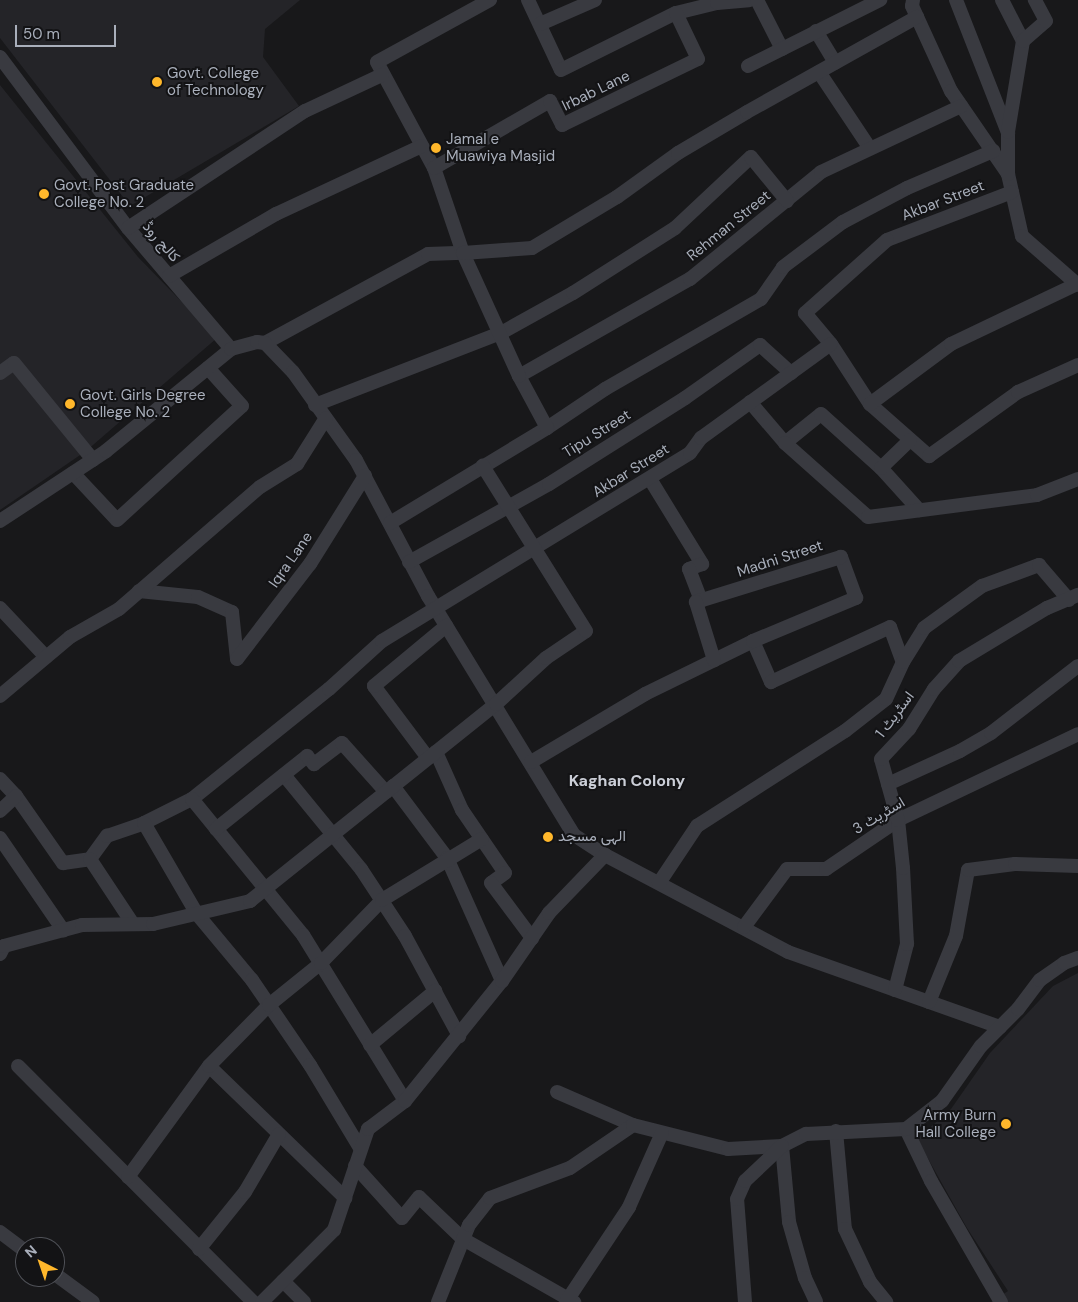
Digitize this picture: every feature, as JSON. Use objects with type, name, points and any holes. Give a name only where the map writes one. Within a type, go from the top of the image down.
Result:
[{"type":"street","points":[[490,0],[380,60],[378,66],[434,168],[463,253],[519,376],[547,428]]},
{"type":"street","points":[[528,0],[561,70],[676,13],[717,2],[748,0]]},
{"type":"street","points":[[540,24],[595,0]]},
{"type":"street","points":[[757,0],[782,49]]},
{"type":"street","points":[[748,66],[880,0]]},
{"type":"street","points":[[913,0],[917,17],[951,91],[1008,174]]},
{"type":"street","points":[[956,0],[1008,132]]},
{"type":"street","points":[[870,404],[951,344],[1077,284],[1022,236],[1008,174],[1008,132],[1022,41],[1002,0]]},
{"type":"street","points":[[1022,41],[1046,22],[1035,0]]},
{"type":"street","name":"Irbab Lane","points":[[434,168],[550,101],[562,125],[698,59],[676,13]]},
{"type":"street","points":[[0,521],[93,460],[231,349],[257,342],[265,343],[428,254],[532,248],[617,197],[678,154],[917,17]]},
{"type":"street","points":[[816,31],[835,63]]},
{"type":"street","name":"کالج روڈ","points":[[0,57],[128,228],[231,349]]},
{"type":"street","points":[[819,72],[869,147]]},
{"type":"street","points":[[128,228],[305,111],[382,75]]},
{"type":"street","name":"Rehman Street","points":[[519,376],[690,278],[821,172],[869,147],[961,106]]},
{"type":"street","points":[[169,276],[276,214],[422,146]]},
{"type":"street","points":[[390,522],[547,428],[605,389],[761,299],[784,267],[843,222],[907,188],[992,151]]},
{"type":"street","points":[[315,405],[500,333],[573,293],[675,228],[751,157],[787,201]]},
{"type":"street","name":"Akbar Street","points":[[1012,192],[887,240],[871,251],[805,313],[831,344],[870,404],[929,456],[1018,392],[1078,365]]},
{"type":"street","points":[[265,343],[293,372],[365,476],[435,608],[496,704],[574,834],[605,855],[788,952],[1000,1027]]},
{"type":"street","name":"Akbar Street","points":[[90,859],[107,836],[144,823],[192,799],[329,689],[382,641],[690,453],[701,438],[831,344]]},
{"type":"street","name":"Tipu Street","points":[[410,562],[509,506],[685,398],[760,345],[791,373]]},
{"type":"street","points":[[0,373],[14,363],[93,460]]},
{"type":"street","points":[[73,473],[117,520],[242,406],[208,368]]},
{"type":"street","points":[[750,402],[784,443],[868,517],[1037,495],[1078,479]]},
{"type":"street","points":[[784,443],[821,414],[881,468],[919,510]]},
{"type":"street","points":[[0,696],[70,636],[118,609],[260,487],[297,464],[326,418]]},
{"type":"street","points":[[881,468],[910,440]]},
{"type":"street","points":[[1,947],[82,925],[153,924],[250,901],[265,887],[496,704],[546,658],[586,631],[484,466]]},
{"type":"street","name":"Iqra Lane","points":[[139,590],[198,597],[232,612],[237,659],[310,564],[365,476]]},
{"type":"street","points":[[650,478],[702,564],[690,570],[701,601],[696,602],[714,660]]},
{"type":"street","name":"Madni Street","points":[[531,762],[646,694],[753,641],[856,598],[840,557],[701,601]]},
{"type":"street","points":[[659,883],[697,826],[845,731],[886,699],[903,662],[924,628],[982,586],[1039,565],[1075,598]]},
{"type":"street","name":"اسٹریٹ 1","points":[[896,990],[907,944],[898,820],[881,759],[909,729],[934,689],[959,661],[1047,608],[1075,598]]},
{"type":"street","points":[[0,608],[46,657]]},
{"type":"street","points":[[446,626],[374,686],[432,755],[462,810],[505,873],[492,883],[532,938]]},
{"type":"street","points":[[753,641],[771,682],[890,627],[903,662]]},
{"type":"street","points":[[888,784],[960,751],[991,733],[1078,666]]},
{"type":"street","name":"اسٹریٹ 3","points":[[744,927],[787,868],[826,869],[898,820],[1078,734]]},
{"type":"street","points":[[216,829],[307,756],[314,764],[342,743],[390,789],[447,858],[502,982]]},
{"type":"street","points":[[284,775],[334,833],[382,900],[459,1036]]},
{"type":"street","points":[[0,779],[16,796],[63,863],[90,859],[133,924]]},
{"type":"street","points":[[0,811],[16,796]]},
{"type":"street","points":[[192,799],[265,887],[321,963],[405,1101]]},
{"type":"street","points":[[144,823],[197,914],[269,1004],[310,1065],[360,1148]]},
{"type":"street","points":[[0,838],[63,930]]},
{"type":"street","points":[[128,1178],[209,1066],[269,1004],[321,963],[382,900],[447,858],[482,839]]},
{"type":"street","points":[[267,1300],[334,1230],[360,1148],[368,1129],[405,1101],[502,982],[549,913],[605,855]]},
{"type":"street","points":[[929,1002],[956,936],[968,870],[1014,864],[1078,866]]},
{"type":"street","points":[[745,1302],[737,1198],[745,1181],[782,1146],[806,1134],[906,1128],[942,1101],[981,1046],[1018,1009],[1040,980],[1064,963],[1078,958]]},
{"type":"street","points":[[370,1045],[435,991]]},
{"type":"street","points":[[18,1066],[253,1302]]},
{"type":"street","points":[[209,1066],[345,1198]]},
{"type":"street","points":[[557,1092],[633,1125],[728,1149],[782,1146]]},
{"type":"street","points":[[438,1302],[469,1225],[490,1198],[570,1168],[633,1125]]},
{"type":"street","points":[[906,1128],[931,1181],[1001,1302]]},
{"type":"street","points":[[836,1131],[845,1229],[870,1282],[886,1302]]},
{"type":"street","points":[[355,1166],[402,1218],[419,1197],[463,1238],[570,1301],[629,1208],[662,1133]]},
{"type":"street","points":[[199,1249],[244,1192],[279,1134]]},
{"type":"street","points":[[782,1146],[789,1222],[805,1278],[816,1302]]},
{"type":"street","points":[[0,1232],[15,1243]]},
{"type":"street","points":[[65,1281],[93,1302]]},
{"type":"street","points":[[283,1282],[304,1302]]},
{"type":"shaded area","name":"Govt. College of Technology","points":[[0,0],[300,0],[265,29],[263,57],[299,106],[130,206],[0,38]]},
{"type":"shaded area","points":[[0,85],[138,257],[217,338],[86,451],[0,510]]},
{"type":"shaded area","name":"Army Burn Hall College","points":[[1078,973],[1078,1302],[991,1302],[1008,1291],[967,1228],[917,1139],[951,1109],[990,1053],[1053,986]]},
{"type":"place","name":"Govt. College of Technology","points":[[157,82]]},
{"type":"place","name":"Jamal e Muawiya Masjid","points":[[436,148]]},
{"type":"place","name":"Govt. Post Graduate College No. 2","points":[[44,194]]},
{"type":"place","name":"Govt. Girls Degree College No. 2","points":[[70,404]]},
{"type":"place","name":"الہی مسجد","points":[[548,837]]},
{"type":"place","name":"Army Burn Hall College","points":[[1006,1124]]},
{"type":"district","name":"Kaghan Colony","points":[[627,781]]}]
